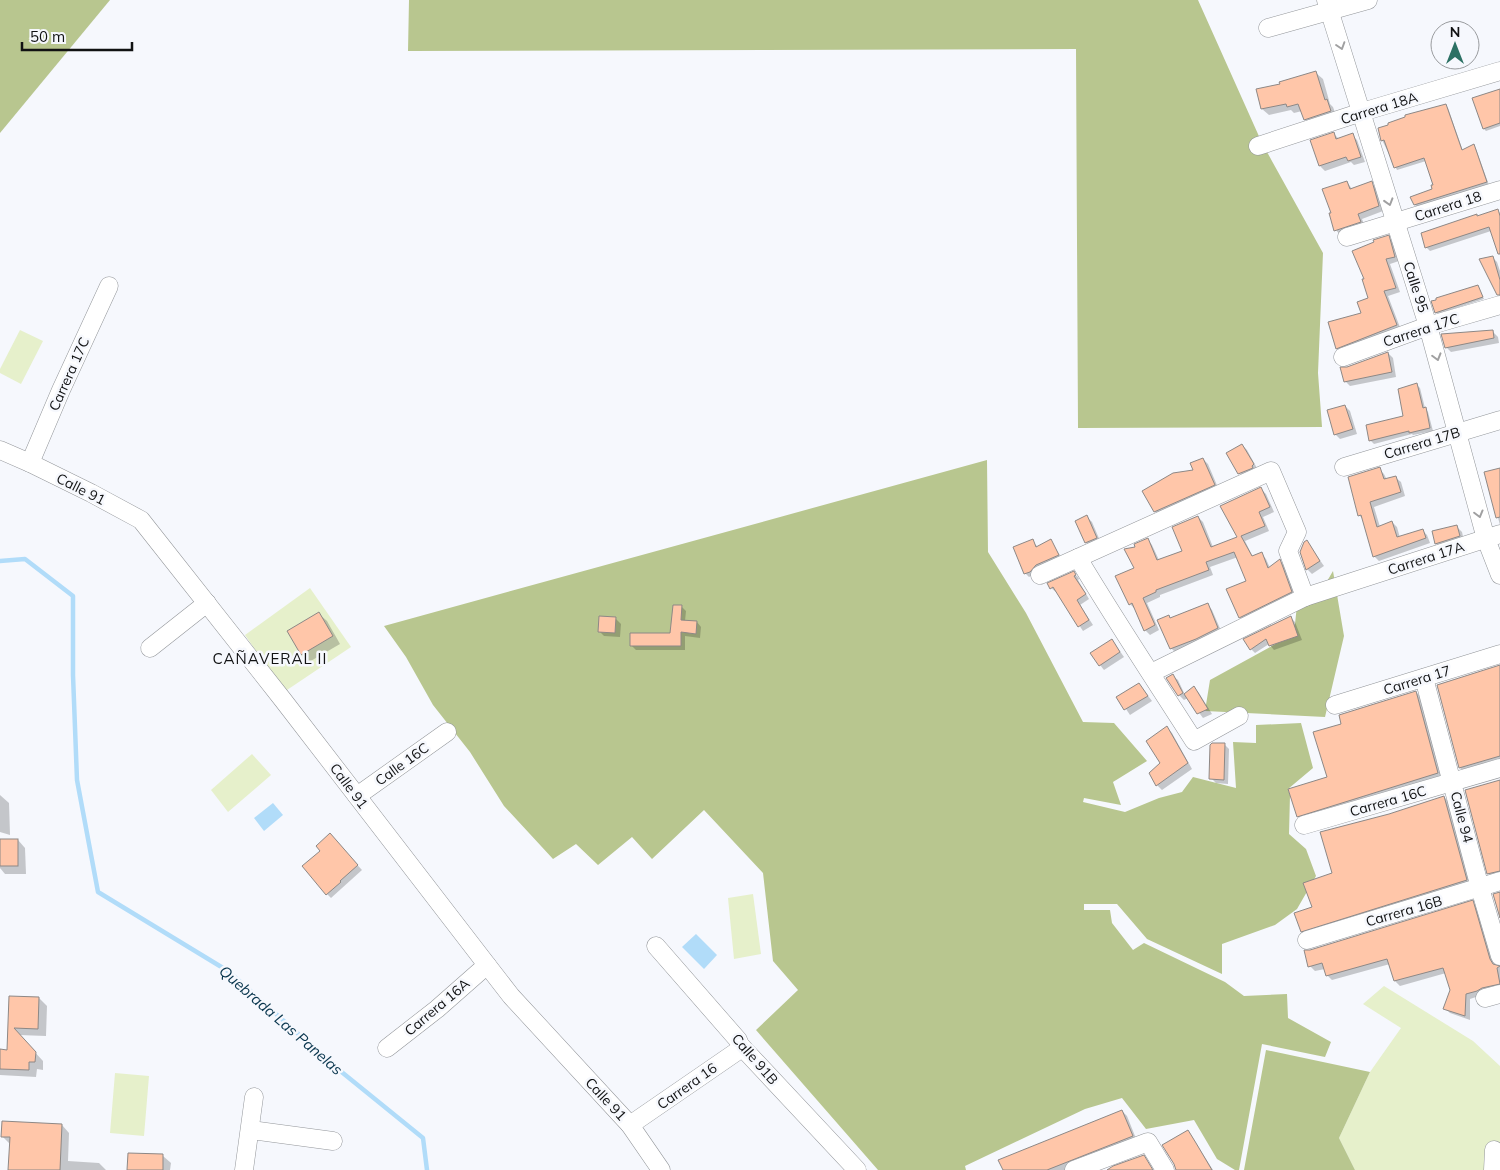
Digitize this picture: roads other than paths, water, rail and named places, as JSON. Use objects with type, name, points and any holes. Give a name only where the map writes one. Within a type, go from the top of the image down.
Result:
[{"type":"street","points":[[1268,28],[1328,6],[1368,0]]},
{"type":"street","name":"Calle 95","points":[[1328,6],[1428,326],[1458,433],[1493,537],[1500,575]]},
{"type":"street","name":"Carrera 18A","points":[[1258,146],[1362,112],[1500,72]]},
{"type":"street","name":"Carrera 18","points":[[1347,237],[1500,190]]},
{"type":"street","name":"Carrera 17C","points":[[30,463],[109,286]]},
{"type":"street","name":"Carrera 17C","points":[[1344,357],[1428,326],[1500,304]]},
{"type":"street","name":"Carrera 17B","points":[[1344,467],[1500,420]]},
{"type":"street","name":"Calle 91","points":[[0,450],[91,493],[141,520],[511,996],[630,1126],[661,1170]]},
{"type":"street","points":[[1040,575],[1271,471],[1296,532],[1288,551],[1305,597]]},
{"type":"street","name":"Carrera 17A","points":[[1151,673],[1305,597],[1493,537]]},
{"type":"street","points":[[1078,558],[1114,618],[1194,741],[1239,716]]},
{"type":"street","points":[[150,648],[207,603]]},
{"type":"street","name":"Carrera 17","points":[[1335,705],[1500,654]]},
{"type":"street","name":"Calle 94","points":[[1424,678],[1500,956]]},
{"type":"street","name":"Calle 16C","points":[[357,796],[447,732]]},
{"type":"street","name":"Carrera 16C","points":[[1304,825],[1500,768]]},
{"type":"street","name":"Carrera 16B","points":[[1307,940],[1500,881]]},
{"type":"street","name":"Calle 91B","points":[[656,946],[738,1040],[740,1045],[857,1170]]},
{"type":"street","name":"Carrera 16A","points":[[388,1048],[437,1009],[487,965]]},
{"type":"street","name":"Carrera 16","points":[[630,1126],[739,1050],[740,1045]]},
{"type":"street","points":[[244,1170],[251,1130],[254,1097]]},
{"type":"street","points":[[251,1130],[333,1141]]},
{"type":"street","points":[[1079,1169],[1148,1142],[1165,1170]]},
{"type":"street","points":[[1493,1170],[1494,1150]]},
{"type":"water","points":[[273,803],[283,815],[264,831],[254,818]]},
{"type":"water","points":[[696,934],[717,955],[704,969],[682,947]]},
{"type":"waterway","name":"Quebrada Las Panelas","points":[[0,561],[25,559],[73,596],[73,675],[77,780],[98,892],[228,971],[333,1065],[423,1138],[427,1170]]},
{"type":"district","name":"CAÑAVERAL II","points":[[270,658]]}]
